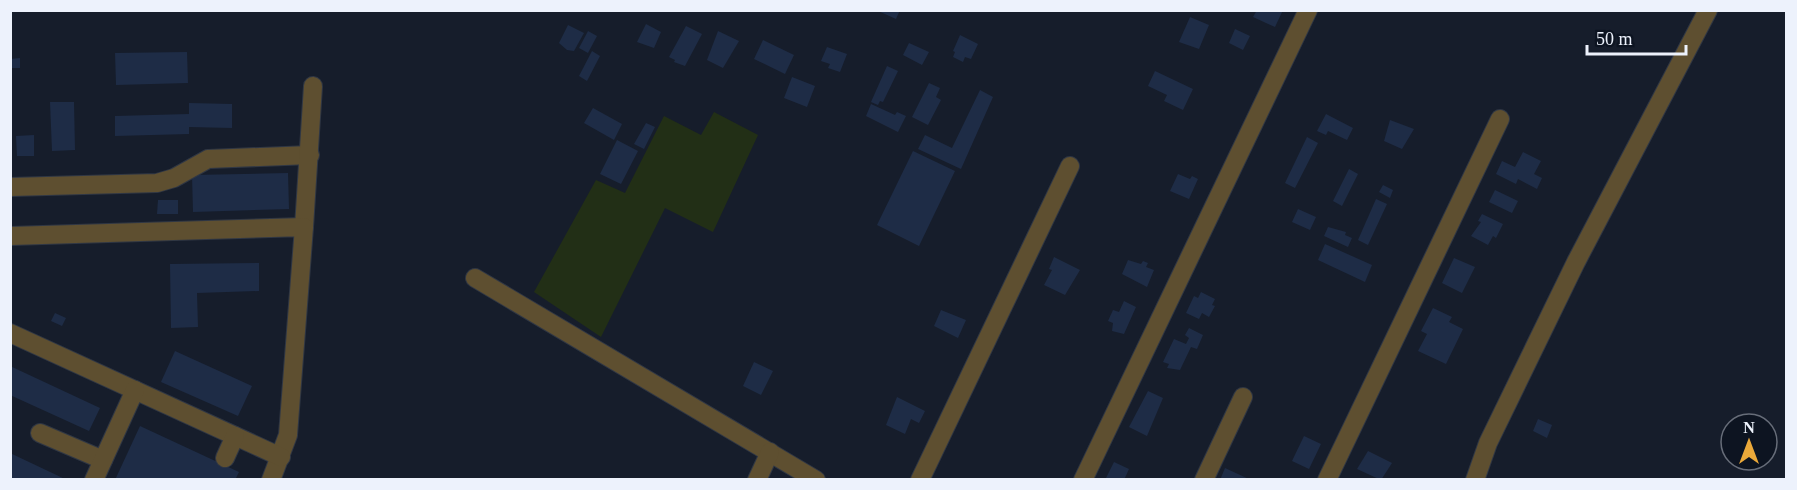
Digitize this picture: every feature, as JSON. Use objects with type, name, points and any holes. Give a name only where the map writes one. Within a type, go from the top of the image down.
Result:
[{"type":"street","points":[[1083,480],[1308,10]]},
{"type":"street","points":[[1475,480],[1488,443],[1581,252],[1708,10]]},
{"type":"street","points":[[271,480],[288,435],[310,155],[313,86]]},
{"type":"street","points":[[1327,480],[1500,120]]},
{"type":"street","points":[[10,187],[157,183],[174,178],[208,159],[310,155]]},
{"type":"street","points":[[920,480],[1070,166]]},
{"type":"street","points":[[10,236],[304,226]]},
{"type":"street","points":[[475,278],[816,480]]},
{"type":"street","points":[[10,333],[281,457]]},
{"type":"street","points":[[94,480],[135,390]]},
{"type":"street","points":[[1204,480],[1243,397]]},
{"type":"street","points":[[40,432],[103,460]]},
{"type":"street","points":[[225,458],[235,436]]},
{"type":"street","points":[[757,480],[770,452]]},
{"type":"green space","points":[[714,112],[758,135],[713,232],[665,208],[601,337],[534,292],[596,180],[625,193],[664,116],[701,135]]},
{"type":"building","points":[[876,10],[900,10],[896,19]]},
{"type":"building","points":[[1257,10],[1283,10],[1275,27],[1253,17]]},
{"type":"building","points":[[1190,17],[1209,25],[1199,49],[1179,42]]},
{"type":"building","points":[[646,24],[661,32],[654,48],[637,42]]},
{"type":"building","points":[[568,25],[584,33],[574,51],[567,50],[559,43]]},
{"type":"building","points":[[686,26],[702,34],[685,66],[674,62],[675,60],[669,57]]},
{"type":"building","points":[[1235,29],[1250,36],[1243,50],[1229,43]]},
{"type":"building","points":[[588,31],[597,36],[588,53],[579,48]]},
{"type":"building","points":[[718,31],[739,41],[723,68],[707,60]]},
{"type":"building","points":[[960,35],[978,44],[971,59],[965,57],[963,62],[953,57],[955,52],[953,51]]},
{"type":"building","points":[[763,40],[794,55],[785,74],[754,59]]},
{"type":"building","points":[[909,43],[929,52],[922,65],[903,55]]},
{"type":"building","points":[[827,47],[847,54],[840,72],[828,68],[830,64],[821,61]]},
{"type":"building","points":[[592,51],[600,56],[587,81],[579,76]]},
{"type":"building","points":[[187,52],[188,83],[116,85],[115,53]]},
{"type":"building","points":[[20,58],[20,68],[10,68],[10,59]]},
{"type":"building","points":[[887,66],[898,71],[883,102],[880,101],[878,105],[871,102]]},
{"type":"building","points":[[1155,71],[1193,89],[1183,110],[1164,101],[1167,95],[1148,86]]},
{"type":"building","points":[[792,77],[815,86],[807,107],[784,98]]},
{"type":"building","points":[[929,83],[940,88],[936,97],[941,100],[928,125],[912,117]]},
{"type":"building","points":[[980,90],[993,97],[961,169],[918,149],[925,135],[952,148]]},
{"type":"building","points":[[50,102],[74,102],[75,150],[52,151]]},
{"type":"building","points":[[189,103],[232,104],[232,128],[189,127],[189,134],[115,136],[115,116],[189,114]]},
{"type":"building","points":[[871,104],[895,115],[897,112],[906,116],[898,132],[866,116]]},
{"type":"building","points":[[593,108],[622,124],[614,140],[584,123]]},
{"type":"building","points":[[1326,114],[1353,128],[1347,140],[1328,131],[1326,135],[1317,131]]},
{"type":"building","points":[[1390,120],[1414,129],[1402,149],[1384,141]]},
{"type":"building","points":[[646,123],[655,127],[644,149],[634,144]]},
{"type":"building","points":[[34,135],[34,156],[17,156],[16,136]]},
{"type":"building","points":[[1307,137],[1318,143],[1295,188],[1285,183]]},
{"type":"building","points":[[617,140],[638,151],[621,184],[600,174]]},
{"type":"building","points":[[913,151],[955,171],[919,246],[877,225]]},
{"type":"building","points":[[1523,152],[1541,161],[1534,174],[1542,178],[1537,189],[1518,179],[1516,184],[1496,174],[1502,161],[1515,167]]},
{"type":"building","points":[[1349,169],[1358,174],[1342,206],[1333,201]]},
{"type":"building","points":[[288,173],[289,209],[193,212],[192,175]]},
{"type":"building","points":[[1178,174],[1190,179],[1192,176],[1198,179],[1189,199],[1170,191]]},
{"type":"building","points":[[1383,185],[1393,190],[1390,198],[1379,192]]},
{"type":"building","points":[[1495,190],[1518,201],[1512,213],[1489,202]]},
{"type":"building","points":[[1376,199],[1387,204],[1368,245],[1358,240]]},
{"type":"building","points":[[158,200],[178,200],[178,214],[157,214]]},
{"type":"building","points":[[1298,209],[1316,217],[1310,230],[1292,222]]},
{"type":"building","points":[[1482,214],[1503,224],[1496,238],[1493,236],[1488,245],[1471,236],[1481,222],[1478,221]]},
{"type":"building","points":[[1328,227],[1346,232],[1345,235],[1352,238],[1348,247],[1324,236]]},
{"type":"building","points":[[1325,244],[1372,265],[1365,282],[1318,260]]},
{"type":"building","points":[[1054,257],[1080,270],[1065,295],[1044,285],[1052,270],[1049,269]]},
{"type":"building","points":[[1454,258],[1475,267],[1462,293],[1442,283]]},
{"type":"building","points":[[1128,260],[1141,264],[1143,261],[1148,263],[1146,267],[1154,270],[1147,287],[1122,274]]},
{"type":"building","points":[[259,263],[259,291],[197,293],[198,327],[171,328],[170,264]]},
{"type":"building","points":[[1201,292],[1215,299],[1212,305],[1215,306],[1209,317],[1202,313],[1199,319],[1186,313],[1194,296],[1198,298]]},
{"type":"building","points":[[1124,301],[1136,307],[1124,334],[1112,331],[1113,323],[1108,321],[1113,310],[1119,312]]},
{"type":"building","points":[[1433,308],[1452,317],[1449,322],[1463,329],[1446,364],[1418,351],[1427,334],[1421,331]]},
{"type":"building","points":[[941,310],[966,320],[958,338],[934,326]]},
{"type":"building","points":[[55,313],[66,318],[62,326],[51,321]]},
{"type":"building","points":[[1189,328],[1203,335],[1197,349],[1191,347],[1180,370],[1167,368],[1169,364],[1163,362],[1174,339],[1186,344],[1189,338],[1185,335]]},
{"type":"building","points":[[175,351],[252,386],[238,416],[161,382]]},
{"type":"building","points":[[754,362],[773,371],[761,395],[743,386]]},
{"type":"building","points":[[10,366],[100,408],[89,431],[10,395]]},
{"type":"building","points":[[1148,391],[1163,398],[1147,436],[1129,427]]},
{"type":"building","points":[[897,397],[925,411],[919,423],[911,419],[905,434],[886,425]]},
{"type":"building","points":[[1538,419],[1552,425],[1547,438],[1533,431]]},
{"type":"building","points":[[140,426],[239,472],[235,480],[115,480]]},
{"type":"building","points":[[1304,436],[1321,444],[1309,469],[1292,461]]},
{"type":"building","points":[[1368,451],[1392,463],[1381,480],[1357,469]]},
{"type":"building","points":[[10,453],[67,480],[10,480]]},
{"type":"building","points":[[1114,462],[1129,469],[1124,480],[1105,480]]},
{"type":"building","points":[[1225,468],[1251,480],[1220,480]]}]
